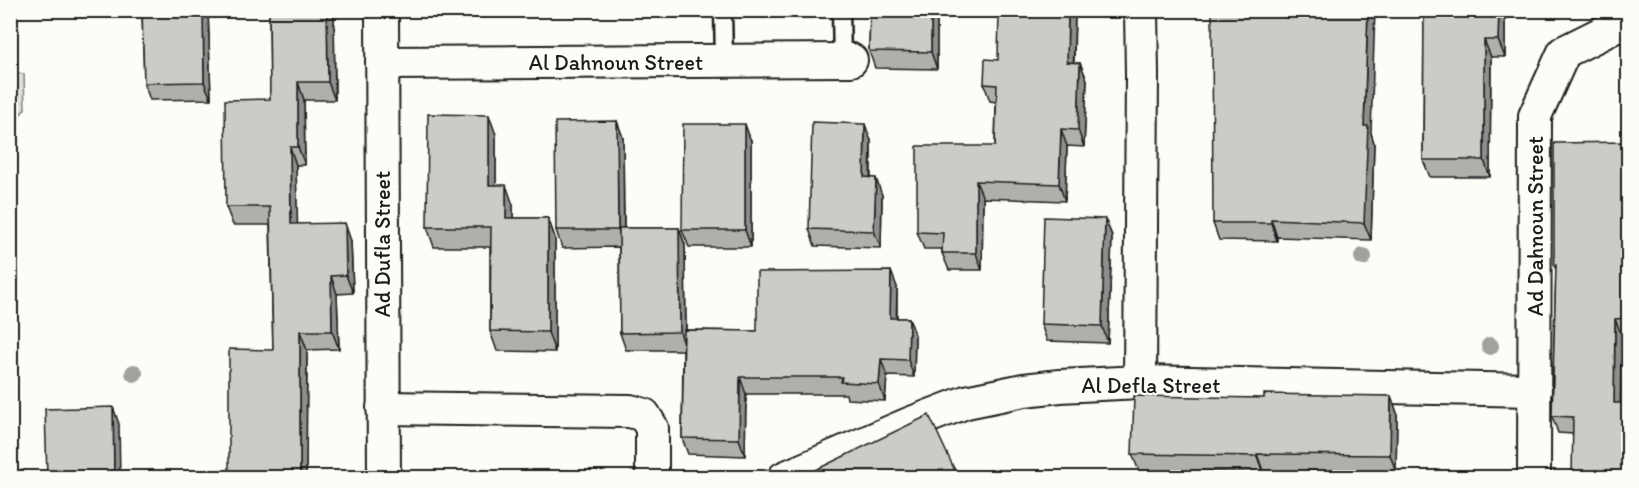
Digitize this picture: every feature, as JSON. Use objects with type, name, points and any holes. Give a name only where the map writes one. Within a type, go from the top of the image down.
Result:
[{"type":"street","name":"Ad Dufla Street","points":[[382,10],[384,477]]},
{"type":"street","points":[[1140,382],[1141,10]]},
{"type":"street","name":"Ad Dahnoun Street","points":[[1534,477],[1535,116],[1564,52],[1618,26],[1629,25]]},
{"type":"street","name":"Al Dahnoun Street","points":[[382,63],[846,61]]},
{"type":"street","name":"Al Defla Street","points":[[784,477],[966,402],[1024,390],[1140,382],[1535,390]]},
{"type":"street","points":[[383,408],[630,411],[645,415],[651,428],[652,477]]},
{"type":"lane","points":[[723,10],[724,61]]},
{"type":"lane","points":[[841,10],[846,61]]},
{"type":"shaded area","points":[[10,71],[24,74],[25,109],[19,116],[11,118]]},
{"type":"building","points":[[142,10],[203,10],[204,82],[144,83]]},
{"type":"building","points":[[269,10],[327,10],[328,82],[298,82],[298,147],[290,147],[291,224],[345,223],[346,275],[331,276],[332,331],[300,331],[300,477],[229,477],[229,349],[273,350],[270,207],[226,207],[225,100],[270,99]]},
{"type":"building","points":[[870,10],[931,10],[931,52],[869,51]]},
{"type":"building","points":[[999,10],[1068,10],[1067,62],[1080,63],[1078,130],[1061,129],[1059,184],[976,181],[976,253],[942,253],[943,233],[917,232],[917,146],[995,146],[997,85],[984,84],[985,59],[998,60]]},
{"type":"building","points":[[1212,10],[1368,10],[1364,126],[1368,126],[1364,223],[1271,219],[1271,223],[1213,223]]},
{"type":"building","points":[[1424,10],[1499,10],[1498,40],[1484,40],[1484,160],[1423,160]]},
{"type":"building","points":[[428,114],[489,115],[489,185],[506,185],[506,218],[548,218],[548,332],[490,331],[491,227],[427,227]]},
{"type":"building","points":[[617,121],[618,230],[556,230],[555,122]]},
{"type":"building","points":[[812,122],[865,124],[864,177],[876,178],[874,231],[809,229]]},
{"type":"building","points":[[683,124],[745,124],[745,230],[682,230]]},
{"type":"building","points":[[1629,142],[1629,318],[1615,319],[1614,403],[1629,403],[1629,477],[1572,477],[1573,417],[1552,416],[1556,265],[1554,265],[1554,143]]},
{"type":"building","points":[[1044,217],[1105,219],[1102,326],[1041,324]]},
{"type":"building","points":[[619,228],[679,228],[680,332],[620,333]]},
{"type":"building","points":[[891,271],[890,318],[909,318],[908,360],[881,359],[879,384],[841,382],[842,377],[740,377],[739,439],[682,438],[684,330],[757,331],[757,272]]},
{"type":"building","points":[[1264,394],[1391,396],[1390,455],[1132,454],[1134,396],[1264,398]]},
{"type":"building","points":[[113,407],[114,477],[47,477],[45,409]]},
{"type":"building","points":[[929,415],[958,477],[801,477]]}]
